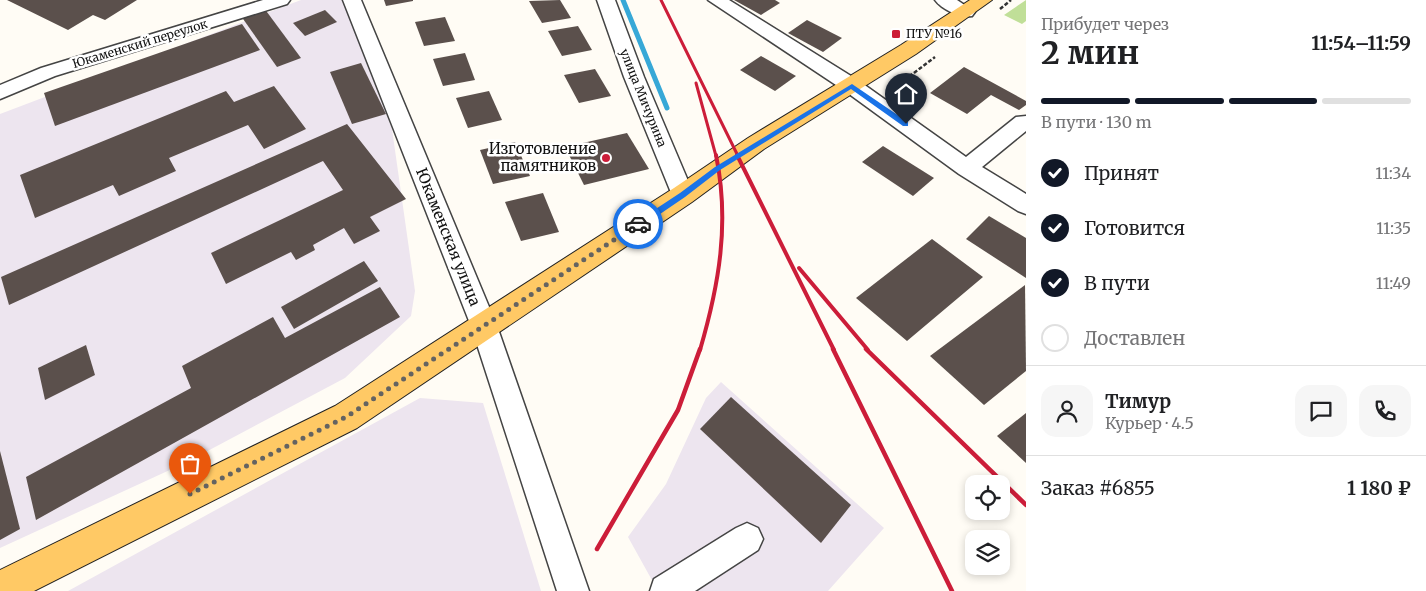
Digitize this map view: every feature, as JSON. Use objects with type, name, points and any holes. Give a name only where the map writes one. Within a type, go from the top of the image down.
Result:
[{"type":"main road","points":[[0,589],[346,417],[683,195],[717,168],[852,86],[964,4]]},
{"type":"street","name":"Юкаменский переулок","points":[[0,92],[48,72],[281,0]]},
{"type":"street","name":"Юкаменская улица","points":[[352,0],[484,326],[573,591]]},
{"type":"street","name":"улица Мичурина","points":[[606,0],[634,77],[683,195]]},
{"type":"street","points":[[717,0],[852,86],[968,168],[1026,205]]},
{"type":"street","points":[[968,168],[1023,122]]},
{"type":"street","points":[[666,591],[747,539]]},
{"type":"shaded area","points":[[301,0],[345,0],[392,129],[415,291],[411,316],[345,378],[185,463],[0,548],[0,114]]},
{"type":"shaded area","points":[[721,382],[884,528],[828,591],[658,591],[628,537],[666,484],[706,398]]},
{"type":"shaded area","points":[[420,398],[483,403],[541,591],[68,591]]},
{"type":"green space","points":[[1026,0],[1026,21],[1022,24],[1004,15]]},
{"type":"building","points":[[7,0],[137,0],[105,20],[93,15],[68,30]]},
{"type":"building","points":[[384,0],[413,0],[413,1],[386,6]]},
{"type":"building","points":[[560,0],[571,18],[542,23],[529,1]]},
{"type":"building","points":[[734,0],[775,0],[780,3],[761,15]]},
{"type":"building","points":[[264,8],[301,58],[277,67],[241,16]]},
{"type":"building","points":[[325,10],[337,22],[305,36],[293,23]]},
{"type":"building","points":[[445,17],[455,41],[424,46],[415,22]]},
{"type":"building","points":[[807,20],[842,38],[823,52],[788,33]]},
{"type":"building","points":[[242,24],[260,50],[55,126],[44,93]]},
{"type":"building","points":[[578,26],[592,50],[562,56],[548,31]]},
{"type":"building","points":[[465,53],[475,80],[443,86],[433,59]]},
{"type":"building","points":[[761,56],[796,76],[775,91],[740,70]]},
{"type":"building","points":[[361,63],[386,114],[352,124],[330,72]]},
{"type":"building","points":[[964,67],[1026,101],[1026,105],[1019,110],[991,95],[967,114],[930,93]]},
{"type":"building","points":[[595,69],[611,96],[579,103],[564,75]]},
{"type":"building","points":[[274,86],[306,129],[264,149],[248,125],[169,158],[176,171],[119,196],[113,185],[35,218],[20,175],[226,91],[234,102]]},
{"type":"building","points":[[489,91],[502,120],[468,128],[456,98]]},
{"type":"building","points":[[347,124],[406,199],[370,217],[380,231],[354,244],[344,228],[313,245],[315,250],[296,260],[291,252],[226,284],[211,253],[343,190],[323,161],[9,305],[1,277]]},
{"type":"building","name":"Изготовление памятников","points":[[627,133],[649,169],[584,185],[565,147]]},
{"type":"building","points":[[515,142],[530,176],[493,184],[480,150]]},
{"type":"building","points":[[883,146],[934,178],[913,196],[862,162]]},
{"type":"building","points":[[543,193],[559,232],[521,241],[505,202]]},
{"type":"building","points":[[989,216],[1026,238],[1026,278],[966,239]]},
{"type":"building","points":[[932,239],[983,277],[907,341],[856,298]]},
{"type":"building","points":[[364,261],[378,281],[294,329],[281,307]]},
{"type":"building","points":[[1025,285],[1026,371],[984,405],[930,356]]},
{"type":"building","points":[[380,287],[400,317],[36,520],[26,477],[191,388],[182,366],[273,317],[285,338]]},
{"type":"building","points":[[86,345],[95,375],[45,400],[38,368]]},
{"type":"building","points":[[731,397],[851,505],[821,543],[700,429]]},
{"type":"building","points":[[1026,413],[1026,463],[997,436]]},
{"type":"building","points":[[0,451],[20,529],[0,540]]},
{"type":"waterway","points":[[623,0],[667,108]]},
{"type":"railway","points":[[661,0],[738,156]]},
{"type":"railway","points":[[696,83],[716,156]]},
{"type":"railway","points":[[700,350],[707,326],[720,254],[722,205],[716,155]]},
{"type":"railway","points":[[737,155],[834,350]]},
{"type":"railway","points":[[799,268],[868,350]]},
{"type":"railway","points":[[597,549],[678,410],[700,349]]},
{"type":"railway","points":[[833,349],[952,591]]},
{"type":"railway","points":[[866,349],[1026,505]]},
{"type":"way so far","points":[[190,494],[346,417],[638,224]]},
{"type":"place","name":"ПТУ №16","points":[[896,34]]},
{"type":"place","name":"Изготовление памятников","points":[[606,158]]},
{"type":"route","points":[[638,224],[683,195],[717,168],[852,86],[906,124]]}]
